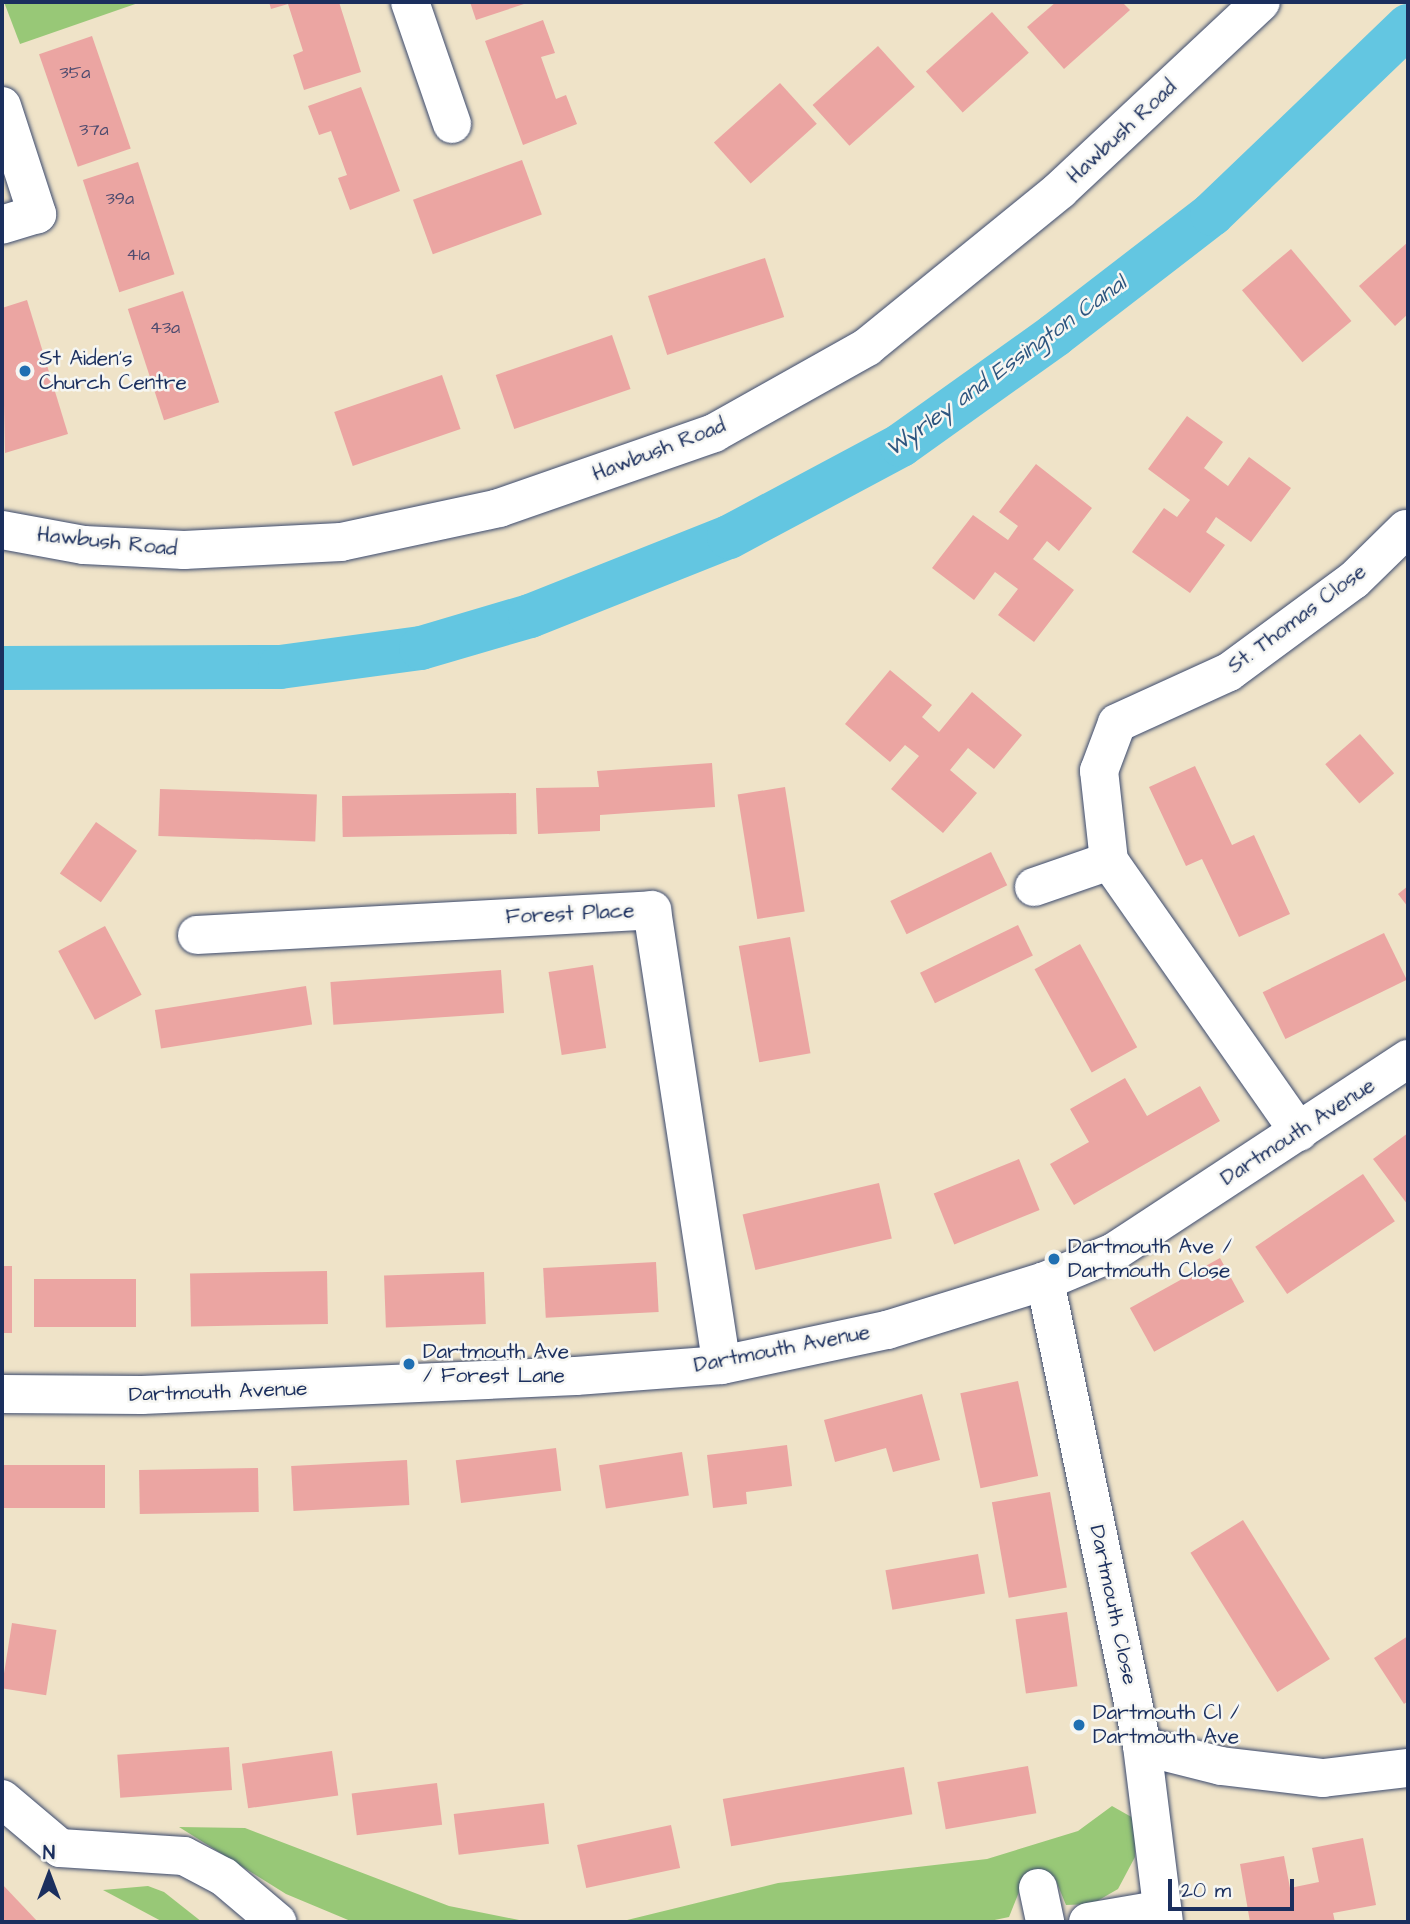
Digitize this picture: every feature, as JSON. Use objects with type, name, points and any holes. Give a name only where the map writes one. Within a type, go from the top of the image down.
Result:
[{"type":"street","points":[[410,2],[452,124]]},
{"type":"street","name":"Hawbush Road","points":[[2,530],[84,545],[184,550],[341,542],[499,508],[714,433],[867,347],[1060,190],[1261,2]]},
{"type":"street","points":[[2,106],[37,214],[2,225]]},
{"type":"street","name":"St. Thomas Close","points":[[1300,1132],[1109,861],[1099,771],[1117,723],[1229,672],[1354,580],[1406,528]]},
{"type":"street","points":[[1034,887],[1109,861]]},
{"type":"street","name":"Forest Place","points":[[197,935],[652,910],[722,1365]]},
{"type":"street","name":"Dartmouth Avenue","points":[[2,1394],[371,1388],[722,1365],[887,1330],[1045,1281],[1114,1252],[1408,1059]]},
{"type":"street","name":"Dartmouth Close","points":[[1045,1281],[1142,1746],[1161,1916]]},
{"type":"street","points":[[1142,1746],[1221,1766],[1323,1779],[1408,1768]]},
{"type":"street","points":[[2,1799],[60,1847],[184,1856],[224,1877],[276,1922]]},
{"type":"street","points":[[1088,1922],[1161,1916]]},
{"type":"green space","points":[[4,2],[141,2],[20,44]]},
{"type":"green space","points":[[1112,1806],[1135,1819],[1135,1857],[1118,1889],[1092,1904],[1066,1905],[1054,1876],[1023,1882],[1009,1917],[985,1922],[619,1922],[778,1883],[987,1859],[1078,1831]]},
{"type":"green space","points":[[179,1827],[245,1828],[449,1906],[529,1922],[353,1922],[286,1894]]},
{"type":"green space","points":[[148,1886],[164,1892],[202,1922],[163,1922],[103,1890]]},
{"type":"building","points":[[269,2],[339,2],[361,72],[304,90],[293,55],[303,51],[288,4],[271,9]]},
{"type":"building","points":[[470,2],[530,2],[476,20]]},
{"type":"building","points":[[1056,2],[1122,2],[1130,10],[1064,69],[1027,27]]},
{"type":"building","points":[[992,12],[1029,53],[963,112],[926,72]]},
{"type":"building","points":[[543,20],[555,53],[541,57],[556,99],[566,95],[577,124],[523,145],[485,41]]},
{"type":"building","points":[[92,36],[131,149],[78,167],[39,54]]},
{"type":"building","points":[[878,46],[915,87],[849,146],[813,105]]},
{"type":"building","points":[[780,83],[817,124],[751,183],[714,143]]},
{"type":"building","points":[[361,87],[400,191],[350,210],[338,178],[347,175],[331,131],[319,135],[308,106]]},
{"type":"building","points":[[522,160],[542,215],[433,254],[413,200]]},
{"type":"building","points":[[138,162],[174,274],[119,292],[83,180]]},
{"type":"building","points":[[1408,242],[1408,314],[1395,326],[1359,286]]},
{"type":"building","points":[[1291,249],[1351,321],[1302,362],[1242,290]]},
{"type":"building","points":[[765,258],[784,317],[667,355],[648,296]]},
{"type":"building","points":[[183,291],[219,402],[164,420],[128,309]]},
{"type":"building","name":"St Aiden's Church Centre","points":[[27,300],[68,434],[5,453],[2,308]]},
{"type":"building","points":[[612,335],[631,389],[514,429],[496,375]]},
{"type":"building","points":[[442,375],[461,429],[353,466],[334,412]]},
{"type":"building","points":[[1187,416],[1223,442],[1204,468],[1228,486],[1249,457],[1291,488],[1251,542],[1216,517],[1206,532],[1225,545],[1190,593],[1132,552],[1164,508],[1177,517],[1190,500],[1148,469]]},
{"type":"building","points":[[1036,464],[1092,508],[1059,551],[1047,541],[1033,559],[1074,590],[1034,642],[998,615],[1018,589],[995,572],[974,600],[932,568],[973,515],[1008,540],[1018,526],[999,512]]},
{"type":"building","points":[[890,670],[932,705],[922,717],[939,732],[972,692],[1022,735],[994,769],[968,748],[950,770],[977,793],[943,833],[891,789],[919,756],[905,745],[890,762],[845,724]]},
{"type":"building","points":[[1360,734],[1394,773],[1359,803],[1325,764]]},
{"type":"building","points":[[712,763],[715,807],[600,815],[600,831],[538,834],[536,788],[599,787],[597,771]]},
{"type":"building","points":[[1195,766],[1232,845],[1254,835],[1290,914],[1239,937],[1202,859],[1186,866],[1149,787]]},
{"type":"building","points":[[785,787],[805,911],[757,919],[738,795]]},
{"type":"building","points":[[160,789],[317,794],[315,841],[158,836]]},
{"type":"building","points":[[516,793],[517,834],[343,837],[342,796]]},
{"type":"building","points":[[96,822],[137,851],[101,902],[60,874]]},
{"type":"building","points":[[991,852],[1007,885],[907,934],[890,901]]},
{"type":"building","points":[[1408,886],[1408,907],[1398,894]]},
{"type":"building","points":[[1018,925],[1033,956],[935,1003],[920,973]]},
{"type":"building","points":[[105,926],[142,995],[95,1020],[58,951]]},
{"type":"building","points":[[1384,933],[1407,980],[1285,1039],[1263,992]]},
{"type":"building","points":[[790,937],[810,1053],[759,1062],[739,946]]},
{"type":"building","points":[[1080,944],[1137,1047],[1092,1072],[1035,969]]},
{"type":"building","points":[[593,965],[606,1048],[562,1055],[549,972]]},
{"type":"building","points":[[501,970],[504,1013],[333,1025],[330,982]]},
{"type":"building","points":[[306,986],[312,1025],[161,1048],[155,1010]]},
{"type":"building","points":[[1125,1078],[1147,1116],[1200,1086],[1220,1121],[1074,1205],[1050,1164],[1089,1142],[1070,1109]]},
{"type":"building","points":[[1408,1133],[1408,1205],[1373,1159]]},
{"type":"building","points":[[1019,1159],[1040,1210],[954,1244],[934,1193]]},
{"type":"building","points":[[1363,1174],[1395,1221],[1287,1294],[1255,1247]]},
{"type":"building","points":[[879,1183],[892,1239],[755,1270],[743,1214]]},
{"type":"building","points":[[1220,1258],[1244,1302],[1154,1352],[1130,1308]]},
{"type":"building","points":[[656,1262],[659,1312],[546,1318],[543,1268]]},
{"type":"building","points":[[2,1266],[12,1266],[12,1333],[2,1333]]},
{"type":"building","points":[[327,1271],[328,1324],[191,1326],[190,1273]]},
{"type":"building","points":[[484,1272],[486,1324],[386,1327],[384,1275]]},
{"type":"building","points":[[34,1279],[136,1279],[136,1327],[34,1327]]},
{"type":"building","points":[[1018,1381],[1038,1476],[980,1488],[960,1393]]},
{"type":"building","points":[[922,1394],[940,1460],[893,1472],[886,1448],[835,1462],[824,1420]]},
{"type":"building","points":[[787,1445],[792,1486],[746,1492],[747,1504],[713,1508],[707,1455]]},
{"type":"building","points":[[556,1448],[561,1491],[461,1503],[456,1460]]},
{"type":"building","points":[[682,1452],[689,1495],[606,1509],[599,1465]]},
{"type":"building","points":[[407,1460],[409,1505],[294,1511],[291,1466]]},
{"type":"building","points":[[2,1465],[105,1465],[105,1508],[2,1508]]},
{"type":"building","points":[[258,1468],[259,1512],[140,1514],[139,1470]]},
{"type":"building","points":[[1050,1492],[1067,1588],[1009,1598],[992,1502]]},
{"type":"building","points":[[1243,1520],[1330,1659],[1277,1692],[1190,1553]]},
{"type":"building","points":[[978,1554],[985,1593],[892,1610],[885,1570]]},
{"type":"building","points":[[1067,1612],[1077,1686],[1026,1694],[1016,1619]]},
{"type":"building","points":[[12,1623],[56,1630],[46,1695],[2,1688]]},
{"type":"building","points":[[1408,1636],[1408,1701],[1404,1704],[1374,1658]]},
{"type":"building","points":[[229,1747],[232,1790],[120,1798],[117,1755]]},
{"type":"building","points":[[332,1751],[338,1796],[248,1808],[242,1764]]},
{"type":"building","points":[[1028,1766],[1036,1813],[946,1829],[937,1782]]},
{"type":"building","points":[[904,1767],[912,1814],[731,1846],[723,1799]]},
{"type":"building","points":[[437,1783],[442,1825],[357,1835],[352,1793]]},
{"type":"building","points":[[544,1803],[549,1844],[459,1855],[454,1814]]},
{"type":"building","points":[[671,1825],[680,1868],[586,1888],[577,1845]]},
{"type":"building","points":[[1363,1838],[1376,1905],[1333,1913],[1335,1922],[1250,1922],[1240,1864],[1284,1856],[1290,1888],[1319,1882],[1312,1848]]},
{"type":"building","points":[[2,1884],[38,1922],[2,1922]]},
{"type":"waterway","name":"Wyrley and Essington Canal","points":[[2,668],[280,667],[421,648],[530,616],[729,537],[901,445],[1055,335],[1212,214],[1408,26]]},
{"type":"place","name":"St Aiden's Church Centre","points":[[25,371]]},
{"type":"place","name":"Dartmouth Ave / Dartmouth Close","points":[[1054,1259]]},
{"type":"place","name":"Dartmouth Ave / Forest Lane","points":[[409,1364]]},
{"type":"place","name":"Dartmouth Cl / Dartmouth Ave","points":[[1079,1725]]}]
